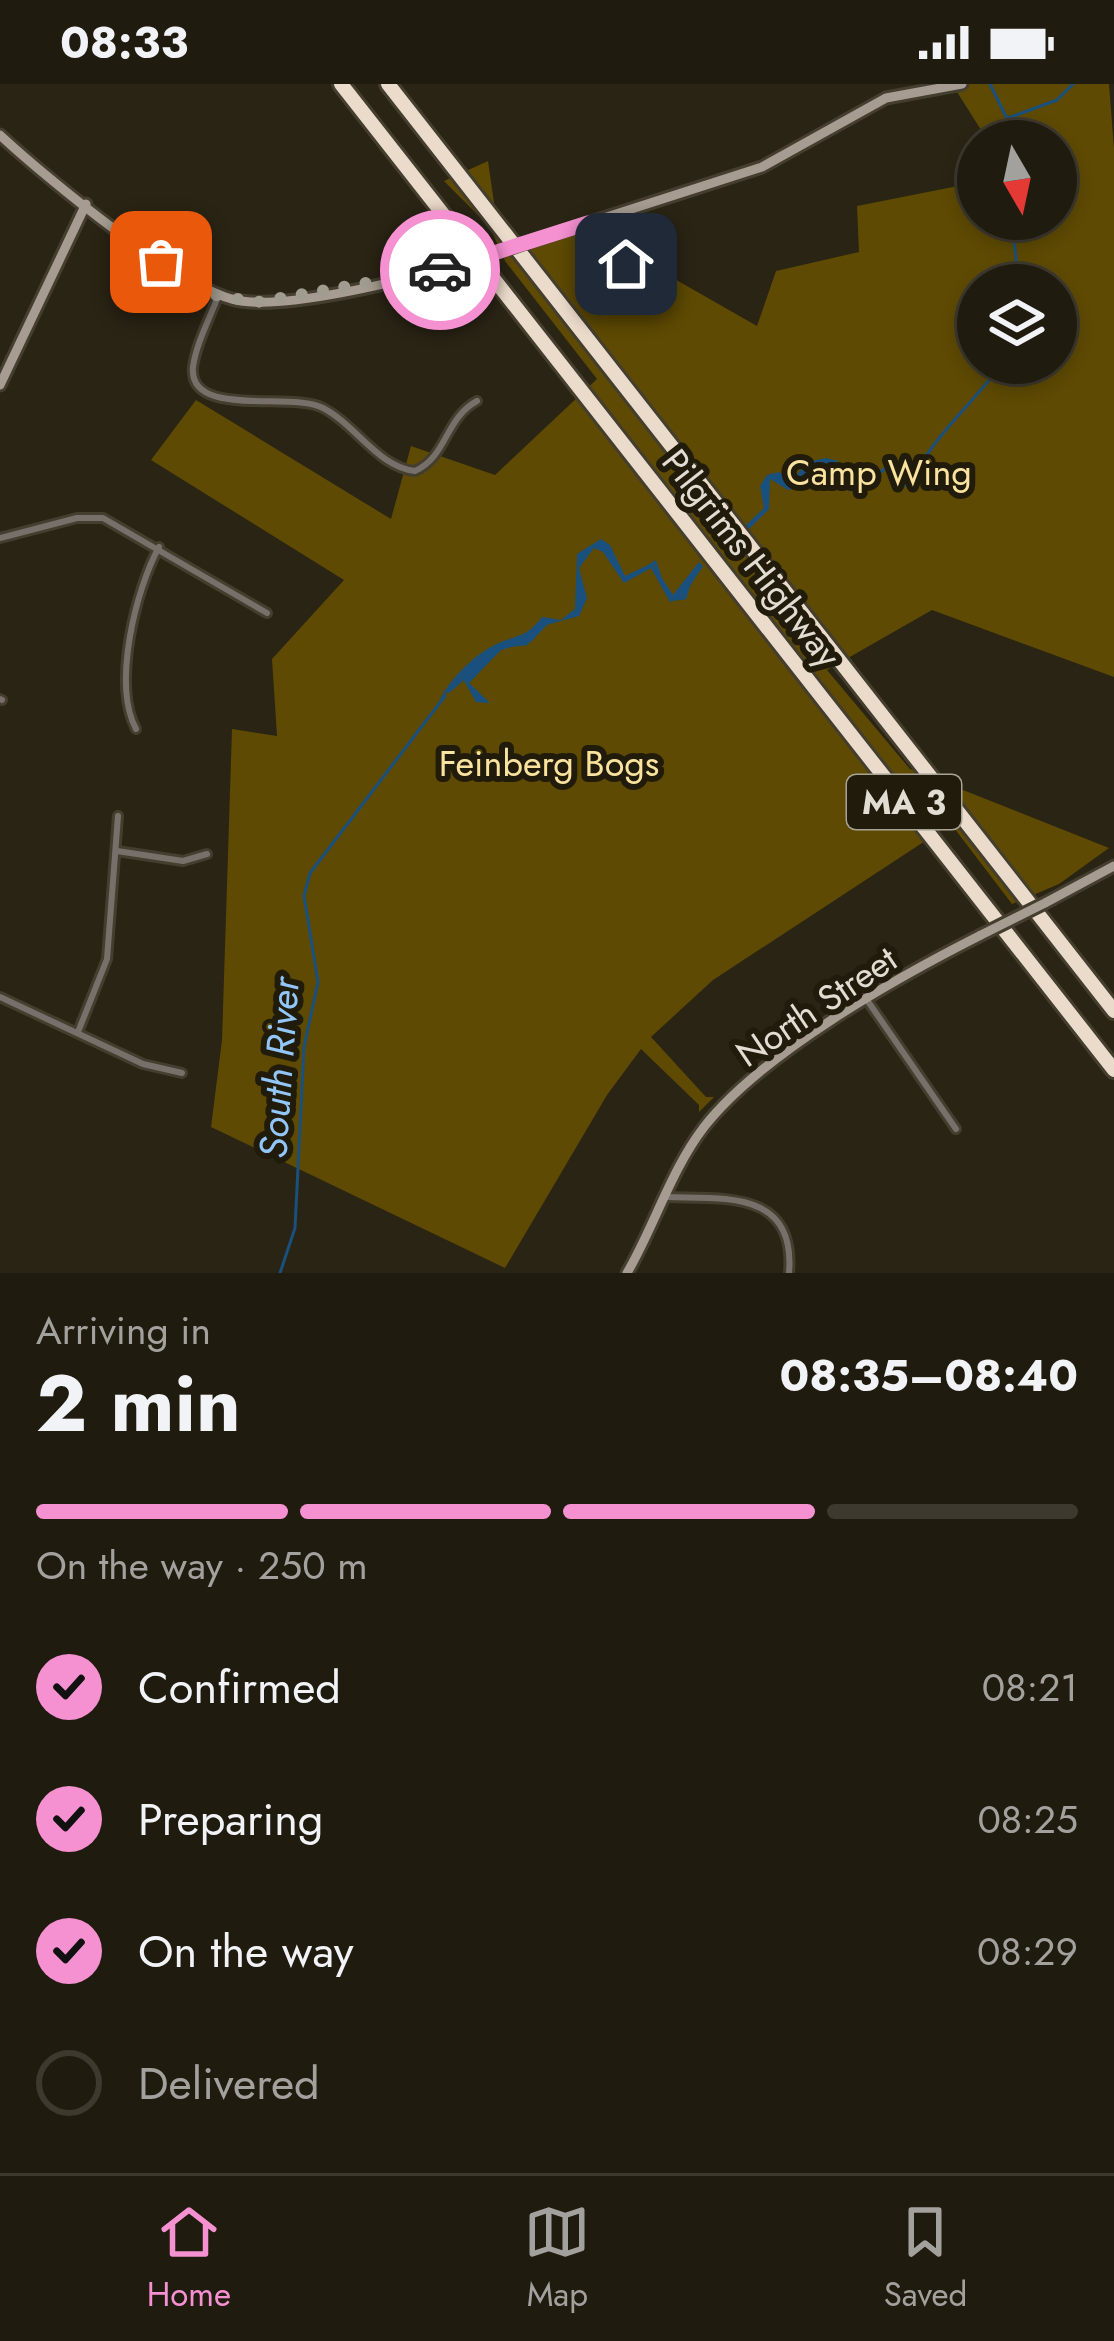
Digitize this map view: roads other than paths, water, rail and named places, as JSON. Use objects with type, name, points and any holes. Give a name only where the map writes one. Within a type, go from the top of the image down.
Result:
[{"type":"highway","name":"Pilgrims Highway","points":[[341,84],[1114,1070]]},
{"type":"highway","name":"Pilgrims Highway","points":[[388,84],[1114,1011]]},
{"type":"main road","points":[[0,135],[170,268],[218,296],[277,301],[467,263],[762,167],[886,98],[962,84]]},
{"type":"main road","points":[[0,385],[86,204]]},
{"type":"main road","points":[[77,226],[104,217]]},
{"type":"main road","name":"North Street","points":[[627,1273],[694,1143],[718,1112],[769,1067],[867,1000],[1114,866]]},
{"type":"street","points":[[588,223],[606,256]]},
{"type":"street","points":[[218,296],[193,374],[214,399],[290,399],[321,406],[387,461],[409,471],[431,462],[456,416],[477,401]]},
{"type":"street","points":[[0,538],[91,516],[159,547],[267,613]]},
{"type":"street","points":[[136,729],[128,695],[134,615],[159,547]]},
{"type":"street","points":[[78,1033],[103,977],[118,816]]},
{"type":"street","points":[[117,851],[183,861],[207,854]]},
{"type":"street","points":[[0,997],[143,1064],[182,1073]]},
{"type":"street","points":[[867,1000],[956,1129]]},
{"type":"street","points":[[667,1197],[744,1199],[760,1205],[787,1238],[789,1273]]},
{"type":"water","points":[[838,461],[837,480],[854,489],[872,478],[868,487],[855,492],[836,488],[832,467],[823,462],[810,468],[797,488],[788,490],[770,479],[769,509],[747,531],[744,527],[764,508],[760,486],[767,475],[779,472],[791,482],[807,462]]},
{"type":"water","points":[[601,539],[610,545],[625,576],[652,563],[673,595],[699,562],[703,566],[682,598],[670,602],[651,568],[624,583],[603,552],[594,548],[579,568],[587,598],[579,616],[546,625],[532,641],[501,650],[469,683],[490,703],[476,702],[462,677],[439,701],[458,674],[483,652],[528,631],[542,617],[561,620],[575,609],[577,554]]},
{"type":"waterway","name":"South River","points":[[990,84],[1008,120]]},
{"type":"waterway","points":[[1008,118],[1057,100],[1073,84]]},
{"type":"waterway","name":"South River","points":[[1014,240],[1018,264]]},
{"type":"waterway","name":"South River","points":[[871,479],[886,468],[899,488],[914,481],[940,437],[986,384]]},
{"type":"waterway","name":"South River","points":[[651,565],[655,562],[660,577]]},
{"type":"waterway","name":"South River","points":[[675,599],[685,598],[689,584]]},
{"type":"waterway","name":"South River","points":[[511,645],[526,644],[547,623]]},
{"type":"waterway","name":"South River","points":[[449,691],[465,677]]},
{"type":"waterway","name":"South River","points":[[280,1273],[295,1228],[304,1047],[318,982],[304,896],[310,873],[445,696]]},
{"type":"park label","name":"Camp Wing","points":[[879,472]]},
{"type":"park label","name":"Feinberg Bogs","points":[[549,763]]}]
